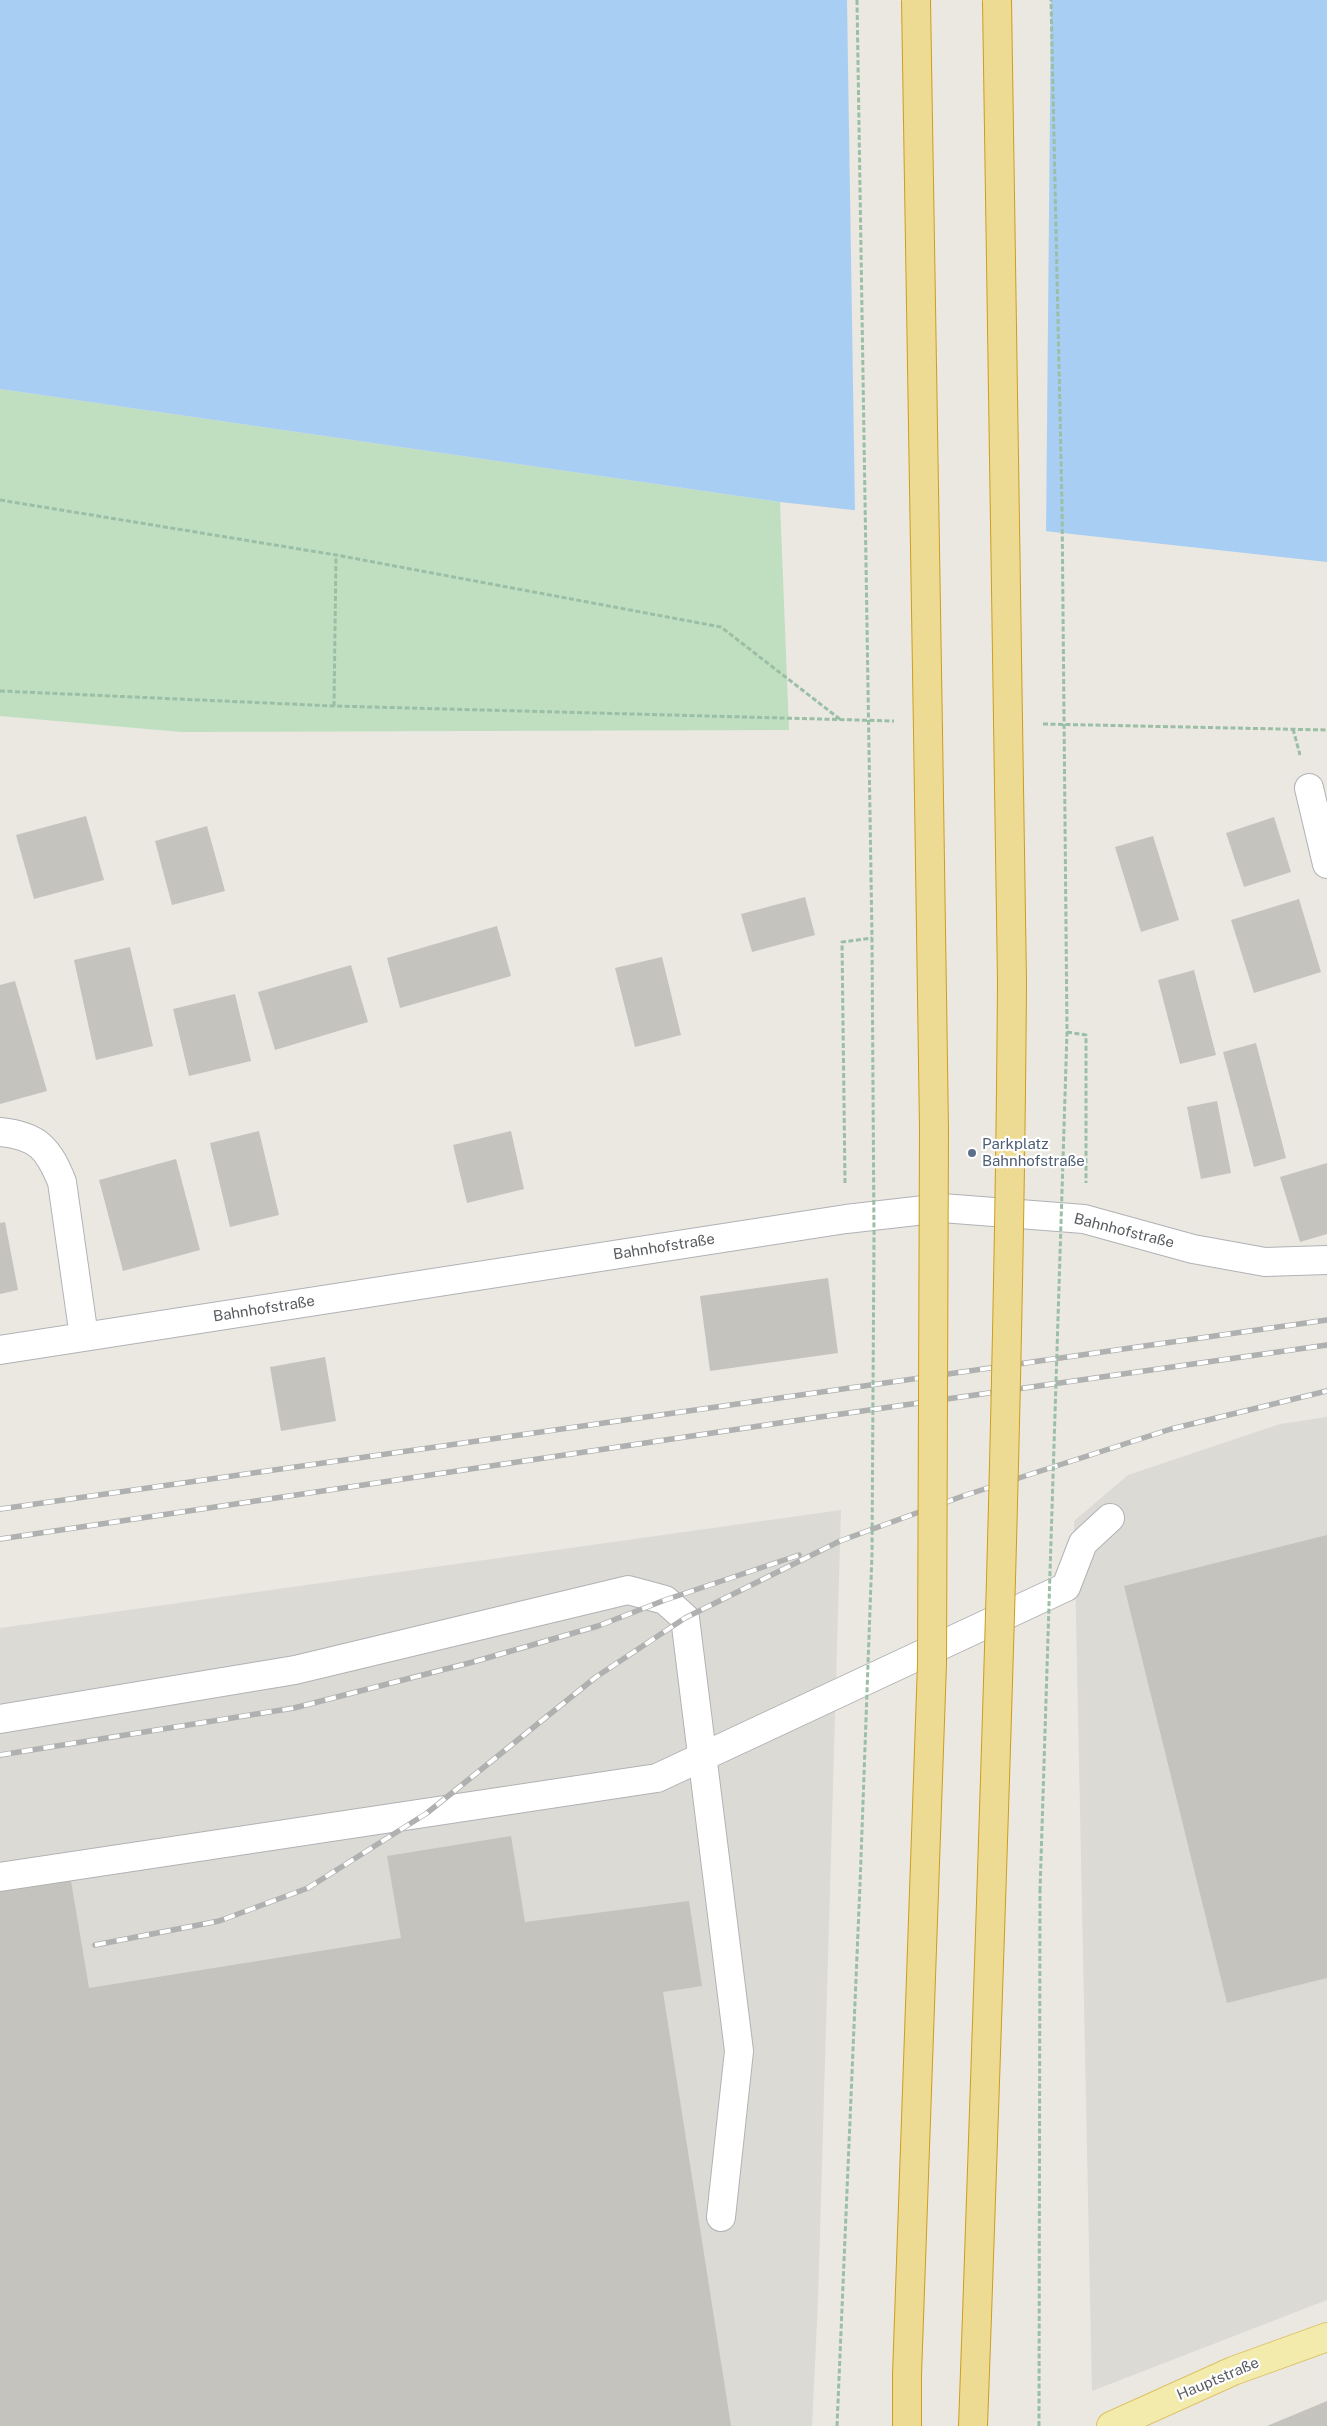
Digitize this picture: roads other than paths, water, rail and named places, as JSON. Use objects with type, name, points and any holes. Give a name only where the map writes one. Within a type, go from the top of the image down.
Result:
[{"type":"highway","points":[[907,2426],[931,1674],[935,1354],[934,1109],[916,0]]},
{"type":"highway","points":[[974,2426],[1003,1532],[1011,1121],[1012,982],[997,0]]},
{"type":"main road","name":"Hauptstraße","points":[[1111,2426],[1233,2371],[1327,2338]]},
{"type":"street","points":[[1309,788],[1327,864]]},
{"type":"street","points":[[0,1132],[15,1134],[38,1143],[53,1159],[62,1182],[84,1337]]},
{"type":"street","name":"Bahnhofstraße","points":[[0,1350],[846,1218],[942,1208],[1084,1219],[1192,1248],[1265,1262],[1327,1260]]},
{"type":"street","points":[[0,1877],[657,1778],[1066,1587],[1083,1543],[1110,1518]]},
{"type":"street","points":[[0,1719],[296,1670],[628,1590],[666,1600],[685,1618],[739,2051],[721,2217]]},
{"type":"water","points":[[0,0],[1327,0],[1327,562],[780,502],[0,389]]},
{"type":"railway","points":[[0,1509],[1327,1320]]},
{"type":"railway","points":[[0,1539],[813,1418],[1327,1345]]},
{"type":"railway","points":[[95,1945],[219,1921],[308,1888],[427,1813],[596,1677],[685,1618],[840,1541],[963,1496],[1171,1429],[1327,1391]]},
{"type":"railway","points":[[0,1755],[294,1708],[473,1662],[598,1626],[665,1600],[799,1555]]},
{"type":"place","name":"Parkplatz Bahnhofstraße","points":[[972,1153]]}]
